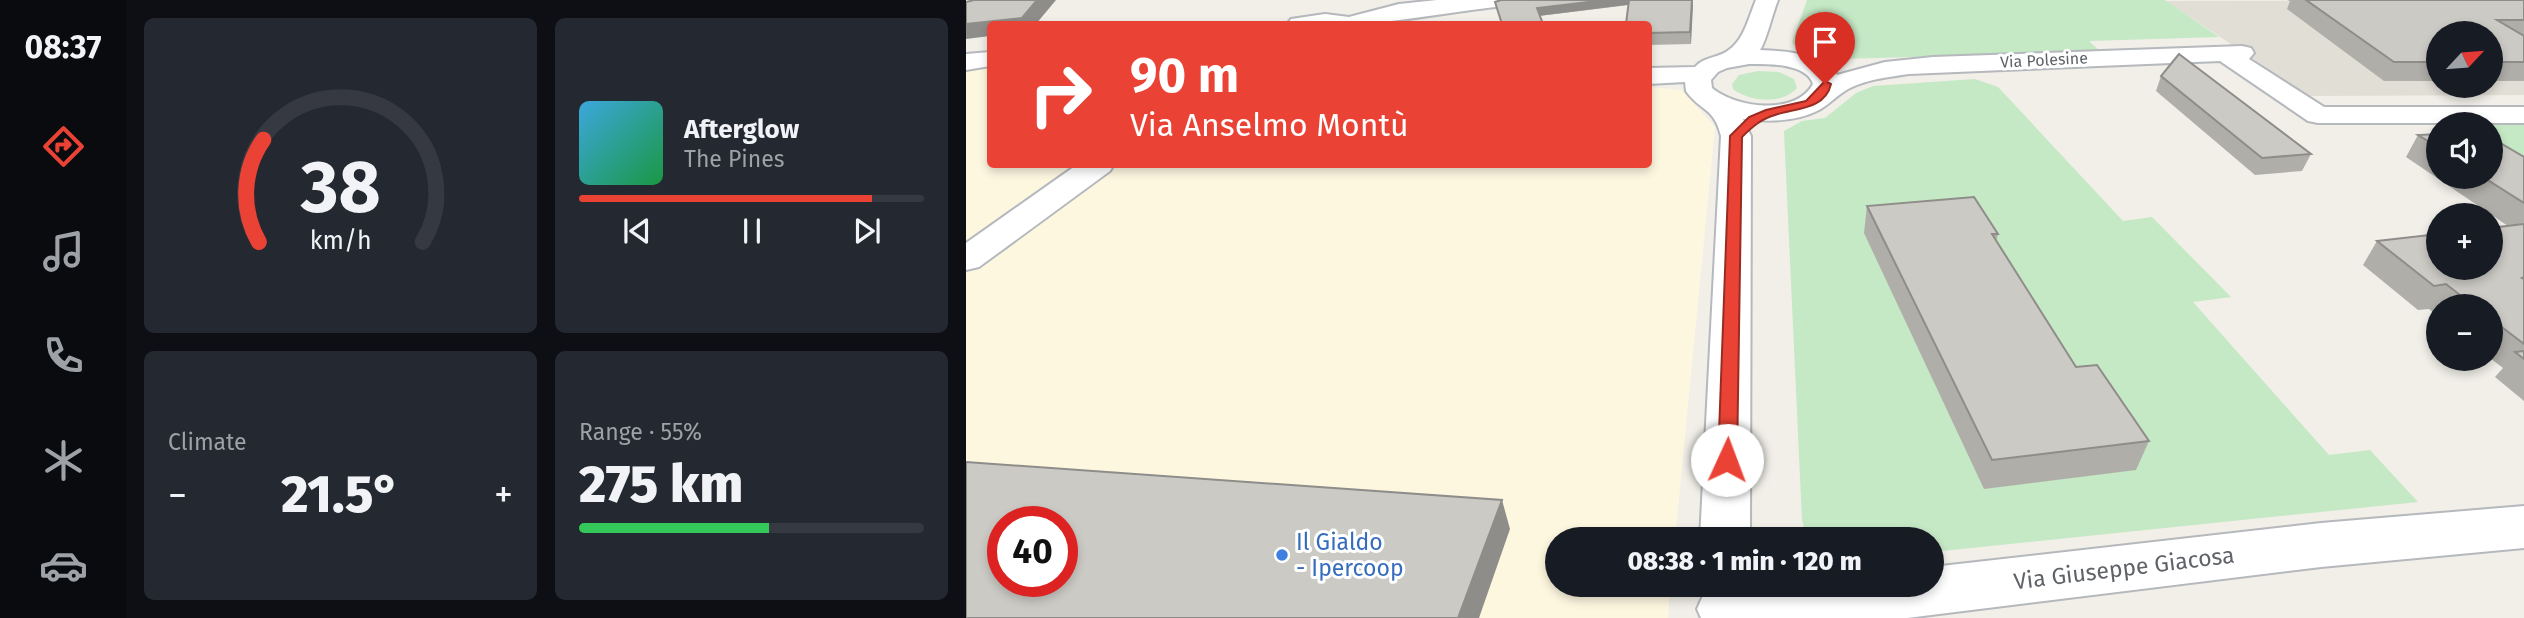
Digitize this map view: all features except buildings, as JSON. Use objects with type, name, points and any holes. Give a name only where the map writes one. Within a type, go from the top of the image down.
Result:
[{"type":"street","points":[[1364,21],[1399,11],[1495,0]]},
{"type":"street","points":[[1744,51],[1767,0]]},
{"type":"street","points":[[1726,527],[1714,102],[1709,67],[1744,51],[1780,57],[1819,80]]},
{"type":"street","name":"Via Polesine","points":[[1714,102],[1753,120],[1770,112],[1798,108],[1818,98],[1819,80],[1836,83],[1864,74],[1919,66],[2237,58],[2318,115],[2524,115]]},
{"type":"street","points":[[966,62],[987,59]]},
{"type":"street","points":[[1655,77],[1714,102]]},
{"type":"street","points":[[966,259],[1093,168]]},
{"type":"street","name":"Via Giuseppe Giacosa","points":[[1724,604],[1786,608],[2321,545],[2524,527]]},
{"type":"shaded area","points":[[2524,0],[2524,95],[2503,95],[2503,21],[2426,21],[2426,95],[2309,96],[2166,1]]},
{"type":"shaded area","points":[[987,65],[987,168],[1652,168],[1652,87],[1682,90],[1715,127],[1676,527],[1545,527],[1545,597],[1669,597],[1668,618],[966,618],[966,67]]},
{"type":"green space","points":[[1807,0],[2165,0],[2219,37],[2089,41],[2101,52],[1836,59],[1795,46],[1792,42]]},
{"type":"green space","points":[[1758,71],[1779,72],[1794,79],[1797,88],[1783,97],[1766,100],[1748,97],[1733,89],[1732,84],[1739,75]]},
{"type":"green space","points":[[1975,79],[1998,87],[2123,221],[2152,217],[2231,297],[2193,302],[2329,455],[2370,450],[2418,502],[1944,551],[1944,527],[1804,527],[1784,131],[1802,121],[1825,118],[1856,93],[1873,86]]},
{"type":"green space","points":[[2503,115],[2524,115],[2524,172],[2503,160]]},
{"type":"place","name":"Il Gialdo - Ipercoop","points":[[1282,555]]},
{"type":"route","points":[[1727,460],[1736,136],[1753,120],[1770,112],[1785,111],[1810,103],[1824,92],[1825,84]]}]
